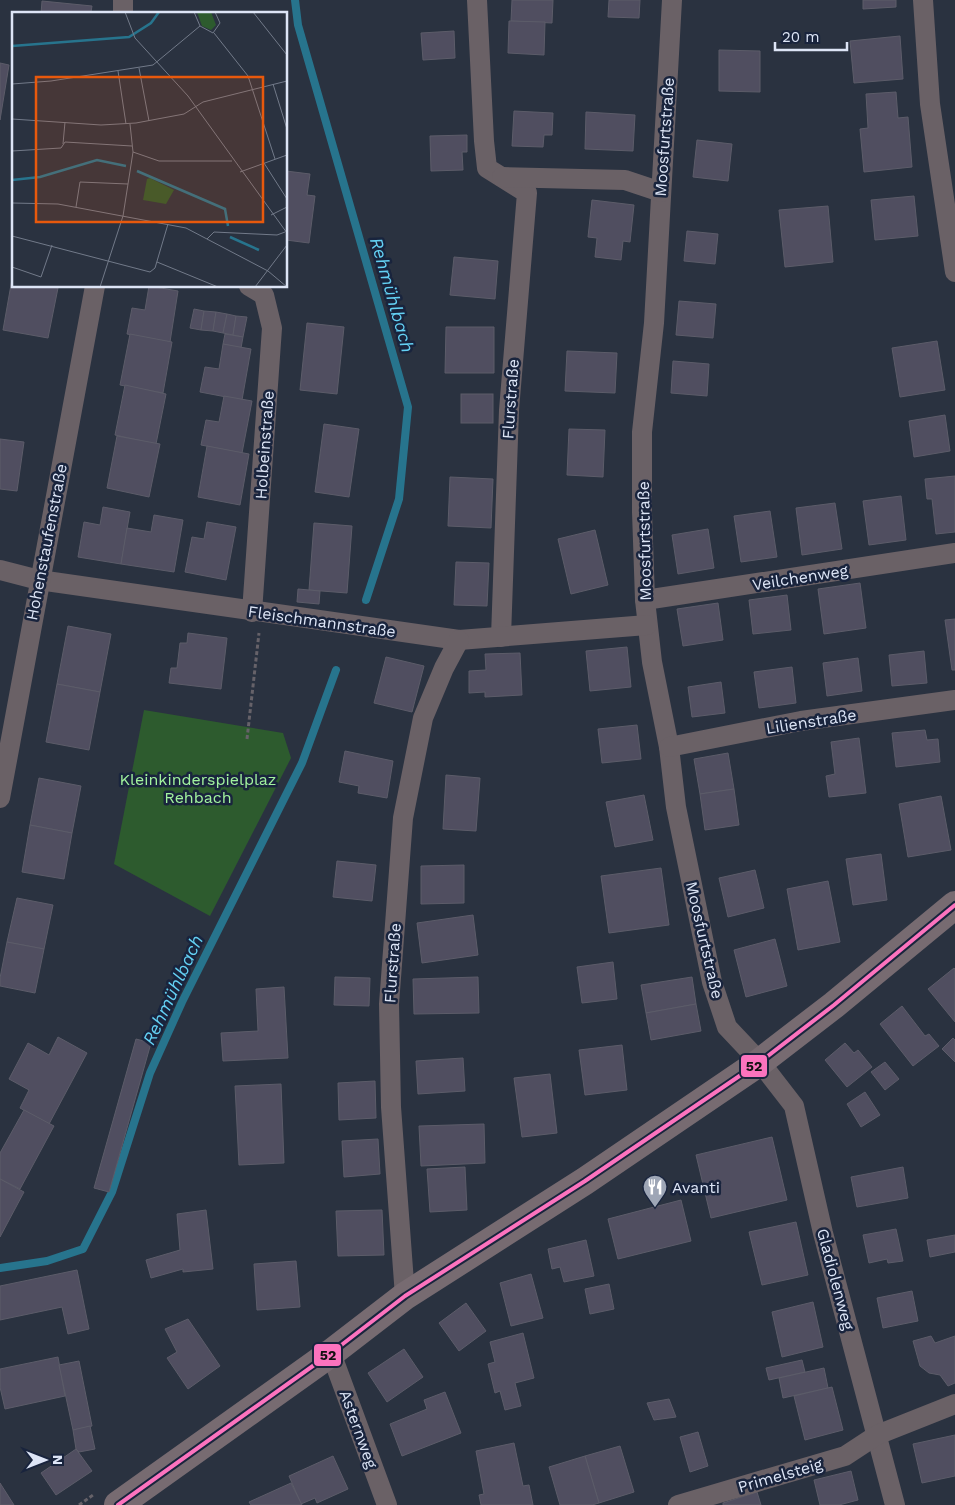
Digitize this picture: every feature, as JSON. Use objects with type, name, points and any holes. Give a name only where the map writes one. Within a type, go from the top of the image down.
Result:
[{"type":"street","name":"Flurstraße","points":[[477,0],[487,168],[526,193],[509,410],[501,637]]},
{"type":"street","name":"Moosfurtstraße","points":[[672,0],[654,324],[642,432],[642,512],[647,625],[668,747],[676,807],[712,982],[727,1027],[760,1062]]},
{"type":"street","points":[[923,0],[930,104],[955,272]]},
{"type":"street","points":[[500,177],[625,180],[661,192]]},
{"type":"street","name":"Hohenstaufenstraße","points":[[0,798],[95,288]]},
{"type":"street","name":"Holbeinstraße","points":[[252,612],[272,328],[264,295],[253,288]]},
{"type":"street","name":"Veilchenweg","points":[[645,600],[955,553]]},
{"type":"street","name":"Fleischmannstraße","points":[[0,570],[39,580],[458,640],[647,625]]},
{"type":"street","name":"Flurstraße","points":[[405,1296],[391,1107],[389,1004],[402,828],[423,718],[458,640]]},
{"type":"street","name":"Lilienstraße","points":[[668,747],[801,721],[955,700]]},
{"type":"street","points":[[118,1505],[332,1353],[405,1296],[585,1180],[760,1062],[834,1005],[955,905]]},
{"type":"street","name":"Gladiolenweg","points":[[760,1062],[794,1106],[824,1233],[895,1505]]},
{"type":"street","name":"Asternweg","points":[[332,1353],[386,1505]]},
{"type":"street","name":"Primelsteig","points":[[678,1505],[844,1456],[877,1435],[955,1404]]},
{"type":"path","points":[[246,739],[260,631],[252,612]]},
{"type":"green space","name":"Kleinkinderspielplaz Rehbach","points":[[144,710],[283,733],[291,758],[210,916],[114,864]]},
{"type":"building","points":[[512,0],[553,0],[552,23],[511,21]]},
{"type":"building","points":[[609,0],[640,0],[639,18],[608,17]]},
{"type":"building","points":[[863,0],[896,0],[896,7],[863,9]]},
{"type":"building","points":[[42,1],[92,6],[91,12],[41,12]]},
{"type":"building","points":[[509,21],[545,22],[544,55],[508,53]]},
{"type":"building","points":[[454,31],[455,58],[423,60],[421,33]]},
{"type":"building","points":[[900,36],[903,79],[854,83],[850,41]]},
{"type":"building","points":[[719,50],[760,51],[760,92],[719,91]]},
{"type":"building","points":[[0,63],[9,65],[0,120]]},
{"type":"building","points":[[896,92],[898,118],[908,117],[912,167],[864,172],[860,129],[868,128],[866,94]]},
{"type":"building","points":[[514,111],[553,113],[552,135],[544,135],[543,147],[512,146]]},
{"type":"building","points":[[586,112],[635,115],[633,151],[585,149]]},
{"type":"building","points":[[467,135],[467,152],[462,152],[463,170],[431,171],[430,136]]},
{"type":"building","points":[[697,140],[732,144],[728,181],[693,177]]},
{"type":"building","points":[[288,171],[310,174],[307,195],[315,196],[309,243],[288,240]]},
{"type":"building","points":[[914,196],[918,236],[875,240],[871,200]]},
{"type":"building","points":[[592,200],[634,205],[630,242],[623,241],[621,260],[595,257],[597,238],[588,237]]},
{"type":"building","points":[[828,206],[833,262],[785,267],[779,210]]},
{"type":"building","points":[[687,231],[718,234],[715,264],[684,261]]},
{"type":"building","points":[[454,257],[498,261],[495,299],[450,295]]},
{"type":"building","points":[[12,279],[12,288],[58,288],[48,338],[3,330]]},
{"type":"building","points":[[149,288],[178,291],[170,342],[127,334],[132,308],[145,310]]},
{"type":"building","points":[[679,301],[716,304],[713,338],[676,335]]},
{"type":"building","points":[[194,309],[204,311],[201,330],[190,328]]},
{"type":"building","points":[[204,311],[216,312],[213,331],[201,330]]},
{"type":"building","points":[[216,312],[227,314],[223,333],[213,331]]},
{"type":"building","points":[[227,314],[236,316],[233,335],[223,333]]},
{"type":"building","points":[[236,316],[247,317],[243,337],[233,335]]},
{"type":"building","points":[[307,323],[344,327],[337,394],[300,390]]},
{"type":"building","points":[[446,327],[494,327],[494,373],[445,373]]},
{"type":"building","points":[[130,334],[172,342],[163,393],[120,385]]},
{"type":"building","points":[[225,334],[243,337],[241,348],[223,344]]},
{"type":"building","points":[[937,341],[945,390],[900,397],[892,348]]},
{"type":"building","points":[[223,344],[251,349],[242,400],[200,392],[205,367],[219,369]]},
{"type":"building","points":[[567,351],[617,353],[615,393],[565,391]]},
{"type":"building","points":[[673,361],[709,364],[707,396],[671,393]]},
{"type":"building","points":[[125,385],[166,394],[156,444],[115,435]]},
{"type":"building","points":[[461,394],[493,394],[493,423],[461,423]]},
{"type":"building","points":[[224,396],[252,401],[242,453],[201,445],[206,420],[219,422]]},
{"type":"building","points":[[945,415],[950,451],[914,457],[909,421]]},
{"type":"building","points":[[324,424],[359,429],[349,497],[315,492]]},
{"type":"building","points":[[569,429],[605,430],[603,477],[567,475]]},
{"type":"building","points":[[117,436],[160,444],[149,497],[107,488]]},
{"type":"building","points":[[0,439],[24,442],[17,491],[0,489]]},
{"type":"building","points":[[207,446],[249,454],[240,505],[198,497]]},
{"type":"building","points":[[955,476],[955,532],[936,534],[932,499],[927,499],[925,479]]},
{"type":"building","points":[[450,477],[493,479],[491,528],[448,526]]},
{"type":"building","points":[[901,496],[906,540],[869,545],[863,501]]},
{"type":"building","points":[[835,503],[842,549],[802,555],[796,508]]},
{"type":"building","points":[[103,507],[130,512],[121,564],[78,557],[84,522],[100,525]]},
{"type":"building","points":[[770,511],[777,557],[741,562],[734,516]]},
{"type":"building","points":[[154,515],[183,520],[174,572],[121,564],[127,528],[151,532]]},
{"type":"building","points":[[207,522],[236,527],[226,580],[185,572],[192,537],[204,539]]},
{"type":"building","points":[[314,523],[352,526],[347,593],[309,590]]},
{"type":"building","points":[[708,529],[714,568],[678,574],[672,535]]},
{"type":"building","points":[[595,530],[608,585],[571,594],[558,539]]},
{"type":"building","points":[[456,562],[489,563],[487,606],[454,605]]},
{"type":"building","points":[[860,583],[866,628],[824,634],[818,589]]},
{"type":"building","points":[[298,589],[320,591],[319,604],[297,602]]},
{"type":"building","points":[[787,595],[791,630],[753,634],[749,600]]},
{"type":"building","points":[[718,603],[723,640],[683,646],[677,609]]},
{"type":"building","points":[[955,619],[955,670],[952,670],[945,620]]},
{"type":"building","points":[[68,626],[111,634],[100,692],[57,684]]},
{"type":"building","points":[[188,633],[227,638],[221,689],[169,683],[171,668],[177,668],[180,643],[187,643]]},
{"type":"building","points":[[627,647],[631,687],[590,691],[586,651]]},
{"type":"building","points":[[924,651],[927,683],[892,686],[889,655]]},
{"type":"building","points":[[520,653],[522,695],[485,697],[485,692],[469,693],[469,671],[486,670],[485,654]]},
{"type":"building","points":[[386,657],[424,666],[412,712],[374,703]]},
{"type":"building","points":[[858,658],[862,691],[827,696],[823,663]]},
{"type":"building","points":[[792,667],[796,703],[759,708],[754,672]]},
{"type":"building","points":[[721,682],[725,713],[692,717],[688,687]]},
{"type":"building","points":[[57,684],[100,692],[89,750],[46,742]]},
{"type":"building","points":[[637,725],[641,759],[602,763],[598,729]]},
{"type":"building","points":[[925,730],[927,740],[938,739],[940,762],[896,767],[892,733]]},
{"type":"building","points":[[859,738],[866,793],[829,797],[826,776],[835,774],[831,742]]},
{"type":"building","points":[[345,751],[393,761],[387,798],[358,793],[359,786],[339,782]]},
{"type":"building","points":[[728,753],[734,789],[700,794],[694,759]]},
{"type":"building","points":[[446,775],[480,778],[476,831],[443,829]]},
{"type":"building","points":[[39,778],[81,786],[72,833],[30,825]]},
{"type":"building","points":[[734,789],[739,825],[705,830],[700,794]]},
{"type":"building","points":[[644,795],[653,840],[615,847],[606,802]]},
{"type":"building","points":[[941,796],[951,850],[908,857],[899,804]]},
{"type":"building","points":[[30,825],[72,833],[64,879],[22,872]]},
{"type":"building","points":[[881,854],[887,900],[853,905],[846,859]]},
{"type":"building","points":[[337,861],[376,865],[372,901],[333,897]]},
{"type":"building","points":[[464,865],[464,903],[421,904],[421,866]]},
{"type":"building","points":[[661,868],[669,925],[609,933],[601,876]]},
{"type":"building","points":[[755,870],[764,908],[728,917],[719,878]]},
{"type":"building","points":[[828,881],[840,942],[798,950],[787,889]]},
{"type":"building","points":[[17,898],[53,905],[44,949],[7,942]]},
{"type":"building","points":[[473,915],[478,955],[422,963],[417,923]]},
{"type":"building","points":[[775,939],[787,986],[746,997],[734,950]]},
{"type":"building","points":[[7,942],[44,949],[35,993],[0,986]]},
{"type":"building","points":[[613,962],[617,999],[582,1003],[577,967]]},
{"type":"building","points":[[955,969],[955,1022],[928,989]]},
{"type":"building","points":[[335,977],[370,978],[369,1006],[334,1005]]},
{"type":"building","points":[[478,977],[479,1013],[414,1014],[413,979]]},
{"type":"building","points":[[692,977],[696,1004],[646,1013],[641,985]]},
{"type":"building","points":[[284,987],[288,1058],[223,1061],[221,1033],[258,1031],[256,989]]},
{"type":"building","points":[[696,1004],[701,1031],[651,1040],[646,1013]]},
{"type":"building","points":[[902,1006],[925,1036],[929,1034],[939,1046],[913,1066],[880,1024]]},
{"type":"building","points":[[58,1037],[87,1053],[49,1124],[20,1108],[29,1090],[9,1079],[28,1043],[49,1055]]},
{"type":"building","points":[[953,1038],[955,1040],[955,1062],[942,1049]]},
{"type":"building","points":[[136,1039],[151,1043],[109,1192],[94,1188]]},
{"type":"building","points":[[845,1043],[854,1053],[858,1050],[872,1067],[847,1087],[825,1060]]},
{"type":"building","points":[[622,1045],[627,1090],[585,1095],[579,1050]]},
{"type":"building","points":[[463,1058],[465,1091],[418,1094],[416,1061]]},
{"type":"building","points":[[885,1062],[899,1079],[885,1090],[871,1072]]},
{"type":"building","points":[[550,1074],[557,1133],[522,1137],[514,1078]]},
{"type":"building","points":[[375,1081],[376,1118],[339,1120],[338,1083]]},
{"type":"building","points":[[281,1084],[284,1163],[239,1165],[235,1086]]},
{"type":"building","points":[[865,1092],[880,1115],[861,1127],[847,1104]]},
{"type":"building","points":[[24,1110],[54,1126],[20,1189],[0,1179],[0,1153]]},
{"type":"building","points":[[484,1124],[485,1163],[421,1166],[419,1126]]},
{"type":"building","points":[[772,1137],[787,1200],[711,1218],[696,1155]]},
{"type":"building","points":[[378,1139],[380,1174],[344,1177],[342,1141]]},
{"type":"building","points":[[465,1167],[467,1210],[430,1212],[427,1169]]},
{"type":"building","points":[[903,1167],[908,1198],[857,1207],[851,1177]]},
{"type":"building","points":[[0,1179],[24,1192],[0,1237]]},
{"type":"building","points":[[681,1200],[691,1241],[618,1259],[608,1219]]},
{"type":"building","points":[[206,1210],[213,1269],[183,1272],[183,1269],[151,1278],[146,1260],[180,1250],[177,1214]]},
{"type":"building","points":[[382,1210],[384,1255],[338,1256],[336,1211]]},
{"type":"building","points":[[796,1222],[808,1275],[762,1285],[749,1232]]},
{"type":"building","points":[[896,1229],[903,1261],[888,1263],[887,1259],[869,1263],[863,1235]]},
{"type":"building","points":[[955,1235],[955,1252],[930,1257],[927,1240]]},
{"type":"building","points":[[586,1240],[594,1276],[564,1282],[560,1267],[552,1269],[548,1249]]},
{"type":"building","points":[[296,1261],[300,1307],[257,1310],[254,1264]]},
{"type":"building","points":[[77,1270],[89,1329],[68,1334],[62,1307],[0,1320],[0,1286]]},
{"type":"building","points":[[531,1274],[543,1318],[511,1326],[500,1283]]},
{"type":"building","points":[[609,1284],[614,1309],[590,1314],[585,1289]]},
{"type":"building","points":[[912,1291],[918,1321],[883,1328],[877,1298]]},
{"type":"building","points":[[813,1302],[823,1347],[782,1357],[772,1312]]},
{"type":"building","points":[[466,1303],[486,1331],[459,1351],[439,1323]]},
{"type":"building","points":[[188,1319],[220,1366],[188,1389],[167,1358],[177,1352],[165,1329]]},
{"type":"building","points":[[523,1333],[534,1378],[515,1383],[521,1406],[505,1410],[500,1391],[495,1393],[488,1364],[495,1362],[490,1342]]},
{"type":"building","points":[[931,1336],[935,1343],[955,1336],[955,1383],[948,1386],[940,1375],[929,1373],[920,1366],[913,1341]]},
{"type":"building","points":[[404,1349],[423,1377],[387,1402],[368,1373]]},
{"type":"building","points":[[58,1357],[65,1396],[5,1409],[0,1387],[0,1369]]},
{"type":"building","points":[[802,1360],[805,1372],[769,1380],[766,1368]]},
{"type":"building","points":[[79,1361],[92,1426],[73,1430],[59,1365]]},
{"type":"building","points":[[824,1368],[828,1388],[783,1398],[779,1378]]},
{"type":"building","points":[[832,1387],[843,1430],[805,1440],[794,1396]]},
{"type":"building","points":[[445,1392],[461,1433],[402,1456],[390,1424],[427,1409],[424,1400]]},
{"type":"building","points":[[669,1399],[676,1417],[654,1420],[647,1403]]},
{"type":"building","points":[[90,1426],[95,1449],[79,1452],[76,1449],[73,1430]]},
{"type":"building","points":[[698,1432],[708,1466],[690,1472],[680,1437]]},
{"type":"building","points":[[955,1435],[955,1476],[922,1483],[913,1444]]},
{"type":"building","points":[[514,1443],[523,1486],[529,1485],[533,1505],[481,1505],[479,1495],[484,1494],[476,1451]]},
{"type":"building","points":[[620,1446],[634,1492],[599,1503],[585,1456]]},
{"type":"building","points":[[76,1449],[92,1471],[56,1495],[41,1473]]},
{"type":"building","points":[[333,1456],[348,1489],[317,1503],[315,1498],[301,1504],[289,1476]]},
{"type":"building","points":[[585,1456],[599,1503],[592,1505],[560,1505],[549,1467]]},
{"type":"building","points":[[851,1471],[858,1500],[839,1505],[820,1505],[814,1480]]},
{"type":"building","points":[[0,1483],[14,1505],[0,1505]]},
{"type":"building","points":[[291,1483],[302,1505],[251,1505],[249,1502]]},
{"type":"building","points":[[757,1492],[761,1505],[723,1505],[723,1503]]},
{"type":"waterway","name":"Rehmühlbach","points":[[295,0],[298,25],[408,407],[399,499],[366,600]]},
{"type":"waterway","name":"Rehmühlbach","points":[[0,1268],[47,1261],[83,1249],[112,1192],[150,1073],[182,1002],[302,763],[336,670]]},
{"type":"transit line","name":"52","points":[[118,1505],[331,1353],[405,1296],[585,1181],[760,1062],[834,1005],[955,905]]},
{"type":"place","name":"Avanti","points":[[655,1208]]}]
